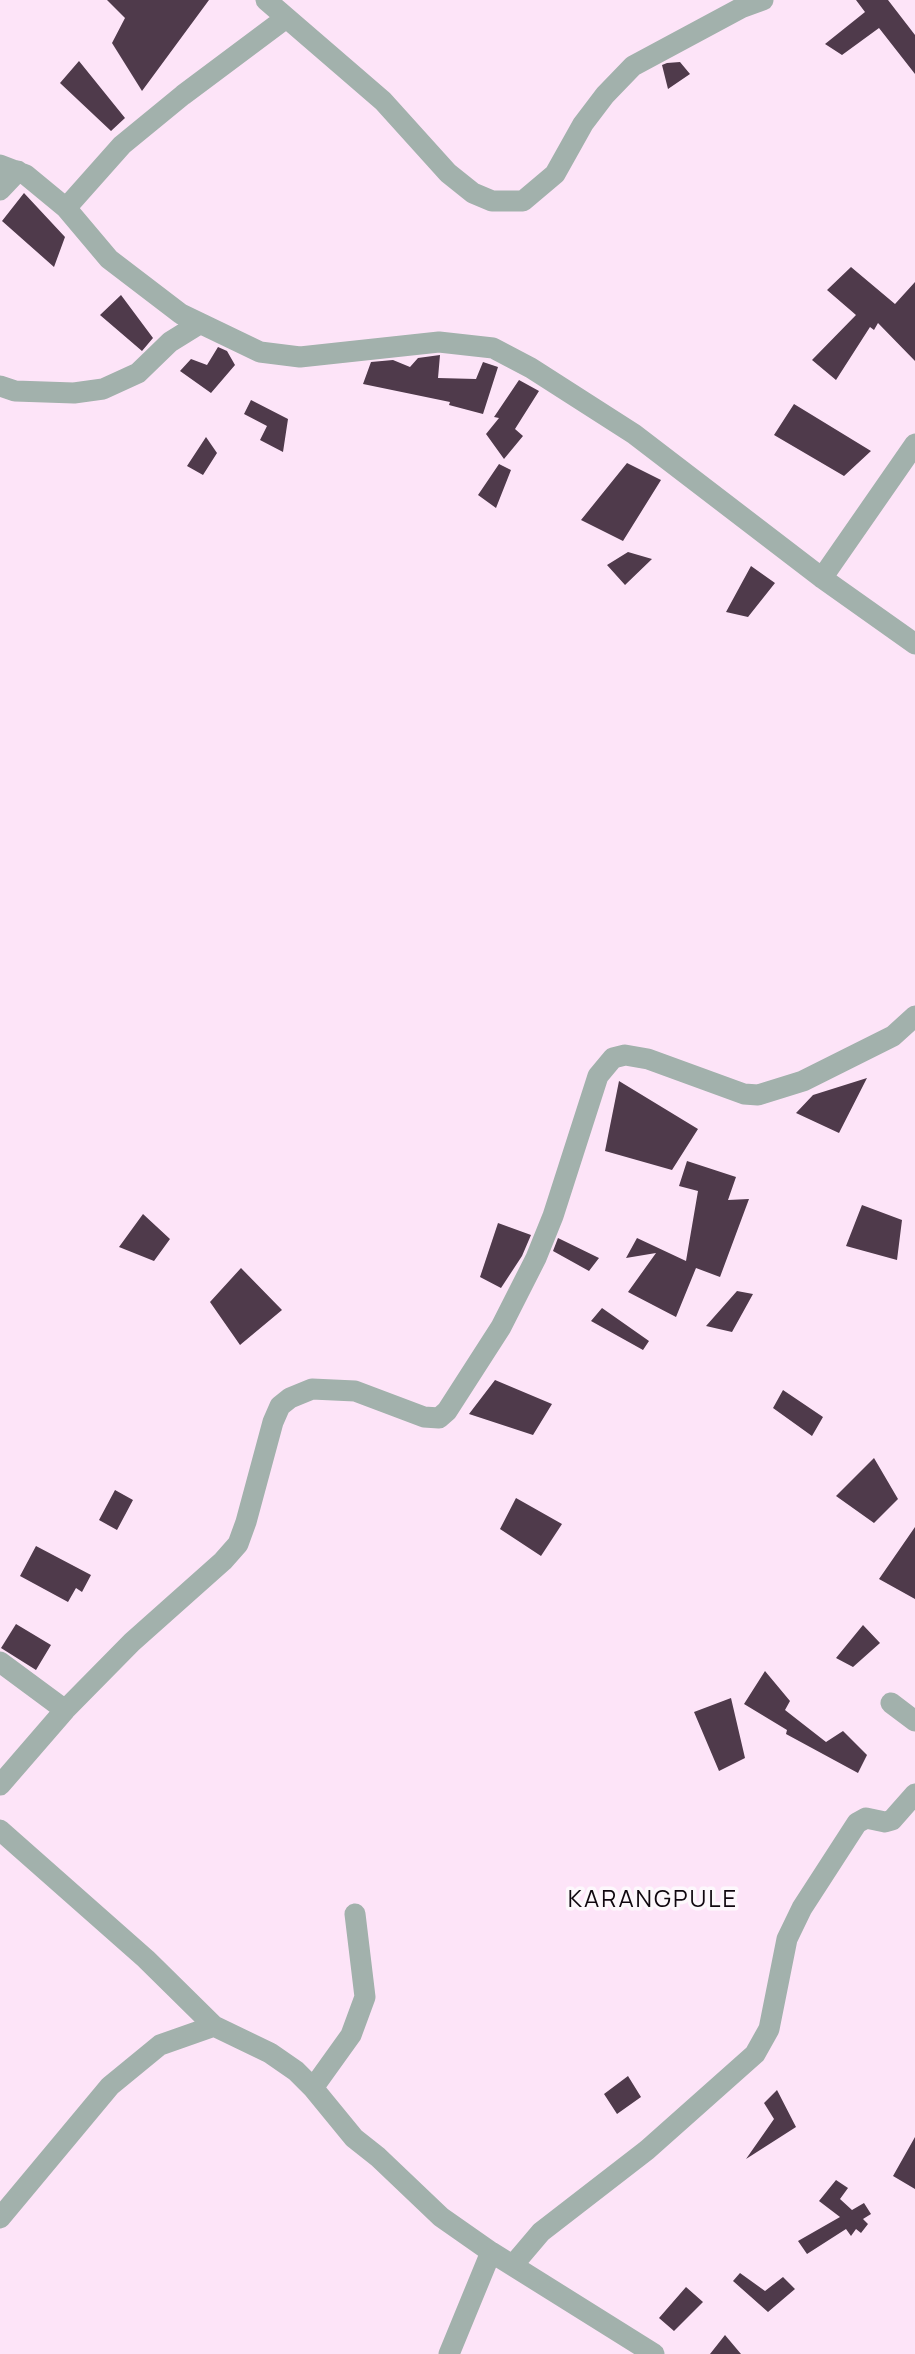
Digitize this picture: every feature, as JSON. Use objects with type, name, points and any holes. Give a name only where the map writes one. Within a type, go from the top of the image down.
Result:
[{"type":"street","points":[[266,0],[383,101],[448,173],[473,192],[492,201],[523,201],[555,174],[583,124],[605,95],[633,66],[741,8],[763,0]]},
{"type":"street","points":[[66,208],[122,145],[183,95],[286,18]]},
{"type":"street","points":[[0,190],[9,168],[26,175],[66,208],[109,259],[181,314],[260,352],[300,357],[439,342],[493,348],[531,368],[634,434],[822,578],[915,644]]},
{"type":"street","points":[[0,386],[15,391],[74,393],[103,389],[138,373],[170,342],[199,324]]},
{"type":"street","points":[[822,578],[915,444]]},
{"type":"street","points":[[0,1786],[65,1710],[132,1642],[223,1561],[237,1544],[280,1406],[290,1398],[312,1389],[355,1391],[424,1417],[439,1418],[447,1411],[501,1327],[536,1258],[553,1216],[598,1076],[613,1058],[625,1055],[648,1059],[744,1094],[758,1095],[803,1081],[893,1036],[915,1016]]},
{"type":"street","points":[[0,1662],[65,1710]]},
{"type":"street","points":[[891,1703],[915,1721]]},
{"type":"street","points":[[513,2265],[541,2232],[647,2150],[755,2054],[769,2029],[785,1948],[792,1926],[802,1908],[857,1823],[866,1818],[886,1822],[892,1820],[915,1794]]},
{"type":"street","points":[[0,1829],[146,1959],[214,2026],[270,2053],[296,2071],[354,2138],[441,2217],[491,2252],[654,2354]]},
{"type":"street","points":[[313,2088],[351,2035],[365,1997],[355,1913]]},
{"type":"street","points":[[0,2218],[110,2086],[160,2045],[214,2026]]},
{"type":"street","points":[[449,2354],[491,2252]]},
{"type":"building","points":[[107,0],[209,0],[142,91],[112,43],[125,18]]},
{"type":"building","points":[[856,0],[888,0],[915,35],[915,74],[879,28],[842,55],[825,44],[865,12]]},
{"type":"building","points":[[79,61],[125,118],[111,131],[60,83]]},
{"type":"building","points":[[680,62],[690,74],[668,89],[662,65]]},
{"type":"building","points":[[24,193],[65,237],[54,267],[2,221]]},
{"type":"building","points":[[851,267],[895,304],[915,282],[915,361],[878,323],[874,330],[870,327],[836,380],[812,360],[856,315],[827,290]]},
{"type":"building","points":[[121,295],[153,338],[142,351],[100,315]]},
{"type":"building","points":[[218,347],[227,351],[235,365],[211,393],[180,371],[191,359],[207,365]]},
{"type":"building","points":[[440,355],[438,378],[476,379],[483,362],[498,367],[483,414],[449,405],[450,402],[363,384],[371,362],[393,360],[410,367],[418,358]]},
{"type":"building","points":[[519,380],[539,391],[515,429],[523,436],[504,459],[486,434],[499,418],[494,417]]},
{"type":"building","points":[[251,400],[288,419],[283,452],[260,440],[267,426],[244,414]]},
{"type":"building","points":[[794,404],[871,451],[844,476],[774,435]]},
{"type":"building","points":[[206,437],[217,453],[203,475],[187,466]]},
{"type":"building","points":[[627,463],[661,480],[623,541],[581,520]]},
{"type":"building","points":[[499,464],[511,470],[496,508],[478,495]]},
{"type":"building","points":[[628,552],[652,559],[625,585],[607,565]]},
{"type":"building","points":[[751,566],[775,583],[748,617],[726,612]]},
{"type":"building","points":[[867,1078],[839,1133],[796,1113],[813,1095]]},
{"type":"building","points":[[619,1081],[698,1129],[672,1170],[605,1151]]},
{"type":"building","points":[[687,1161],[736,1177],[728,1200],[749,1199],[720,1277],[696,1268],[676,1317],[628,1292],[656,1253],[626,1258],[637,1238],[686,1261],[698,1191],[679,1186]]},
{"type":"building","points":[[862,1205],[902,1220],[897,1260],[846,1246]]},
{"type":"building","points":[[143,1214],[170,1239],[154,1261],[119,1247]]},
{"type":"building","points":[[498,1223],[531,1235],[522,1256],[501,1288],[480,1277]]},
{"type":"building","points":[[558,1238],[599,1258],[589,1271],[553,1251]]},
{"type":"building","points":[[241,1268],[282,1310],[240,1345],[210,1302]]},
{"type":"building","points":[[737,1291],[753,1294],[732,1332],[706,1326]]},
{"type":"building","points":[[602,1308],[649,1341],[643,1350],[591,1321]]},
{"type":"building","points":[[495,1380],[552,1404],[533,1435],[469,1414]]},
{"type":"building","points":[[783,1390],[823,1417],[812,1436],[773,1408]]},
{"type":"building","points":[[874,1458],[898,1499],[874,1523],[836,1496]]},
{"type":"building","points":[[115,1490],[133,1500],[117,1530],[99,1520]]},
{"type":"building","points":[[516,1498],[562,1524],[541,1556],[500,1529]]},
{"type":"building","points":[[915,1527],[915,1599],[879,1579]]},
{"type":"building","points":[[36,1546],[91,1575],[82,1592],[76,1588],[68,1602],[20,1576]]},
{"type":"building","points":[[16,1624],[51,1645],[36,1670],[1,1648]]},
{"type":"building","points":[[863,1625],[880,1643],[853,1667],[836,1658]]},
{"type":"building","points":[[765,1671],[790,1701],[785,1710],[826,1742],[843,1731],[867,1755],[858,1773],[786,1734],[787,1730],[744,1704]]},
{"type":"building","points":[[731,1698],[745,1758],[719,1771],[694,1712]]},
{"type":"building","points":[[628,2076],[641,2097],[617,2114],[604,2094]]},
{"type":"building","points":[[777,2090],[796,2127],[746,2159],[774,2119],[764,2103]]},
{"type":"building","points":[[915,2137],[915,2189],[893,2176]]},
{"type":"building","points":[[836,2180],[848,2188],[840,2199],[852,2210],[864,2203],[871,2214],[863,2219],[868,2224],[861,2233],[856,2229],[851,2236],[846,2229],[807,2254],[798,2241],[840,2217],[819,2201]]},
{"type":"building","points":[[740,2273],[765,2291],[783,2277],[795,2289],[768,2312],[733,2281]]},
{"type":"building","points":[[686,2287],[703,2302],[674,2331],[659,2318]]},
{"type":"building","points":[[725,2335],[741,2354],[710,2354]]},
{"type":"district","name":"KARANGPULE","points":[[653,1900]]}]
